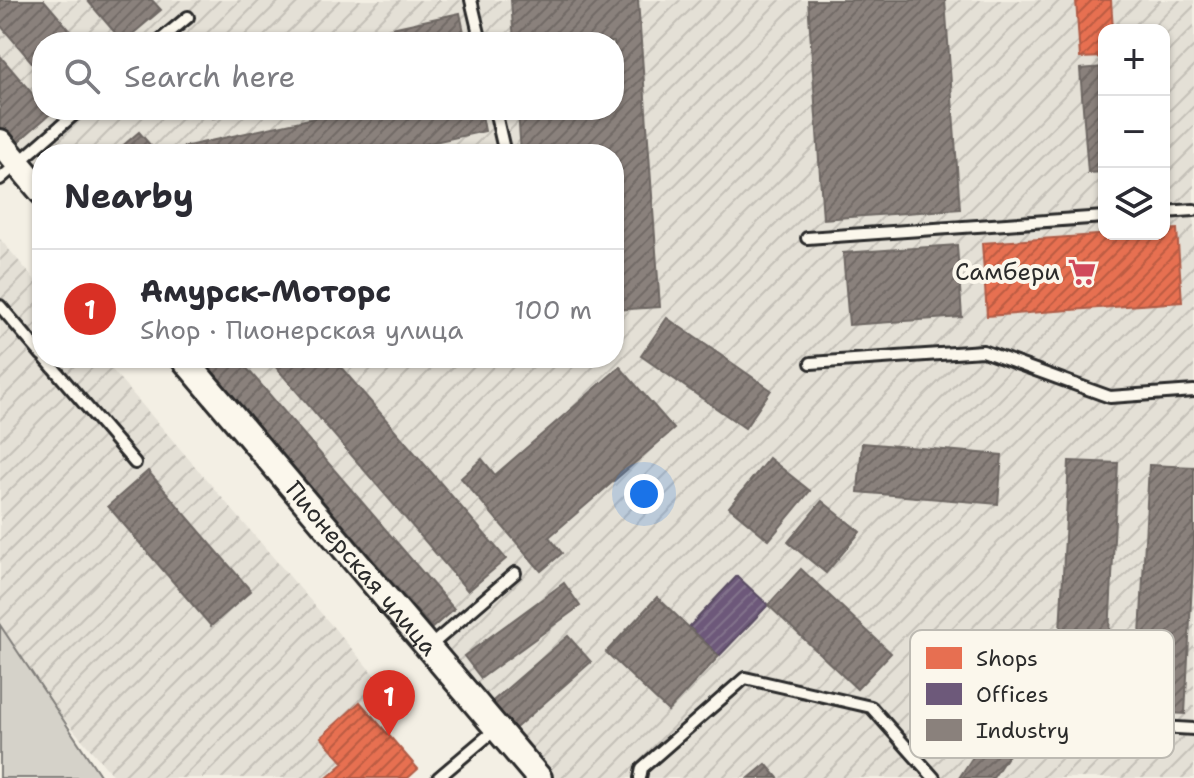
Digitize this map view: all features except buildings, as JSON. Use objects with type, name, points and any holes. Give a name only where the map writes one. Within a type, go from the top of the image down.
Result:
[{"type":"street","points":[[0,142],[9,171],[32,186]]},
{"type":"street","name":"Пионерская улица","points":[[191,368],[539,778]]},
{"type":"lane","points":[[471,0],[479,32]]},
{"type":"lane","points":[[170,32],[188,17]]},
{"type":"lane","points":[[40,144],[68,120]]},
{"type":"lane","points":[[497,120],[503,144]]},
{"type":"lane","points":[[9,171],[32,151]]},
{"type":"lane","points":[[1170,212],[1194,210]]},
{"type":"lane","points":[[807,238],[1098,217]]},
{"type":"lane","points":[[0,306],[32,342]]},
{"type":"lane","points":[[811,363],[983,351],[1110,397],[1194,391]]},
{"type":"lane","points":[[54,368],[135,463]]},
{"type":"lane","points":[[429,648],[515,573]]},
{"type":"lane","points":[[640,778],[642,768],[745,678],[871,707],[910,751]]},
{"type":"lane","points":[[438,778],[497,728]]},
{"type":"lane","points":[[1174,728],[1194,729]]},
{"type":"lane","points":[[916,758],[934,778]]},
{"type":"shaded area","points":[[0,0],[1194,0],[1194,778],[539,778],[191,368],[624,368],[624,144],[32,144],[32,180],[0,142]]},
{"type":"shaded area","points":[[0,239],[32,276],[32,368],[111,368],[382,684],[321,737],[344,763],[327,778],[115,778],[0,644]]},
{"type":"shaded area","points":[[0,625],[102,778],[0,778]]},
{"type":"place","name":"Самбери","points":[[1082,272]]},
{"type":"place","name":"Амурск-Моторс","points":[[389,736]]}]
